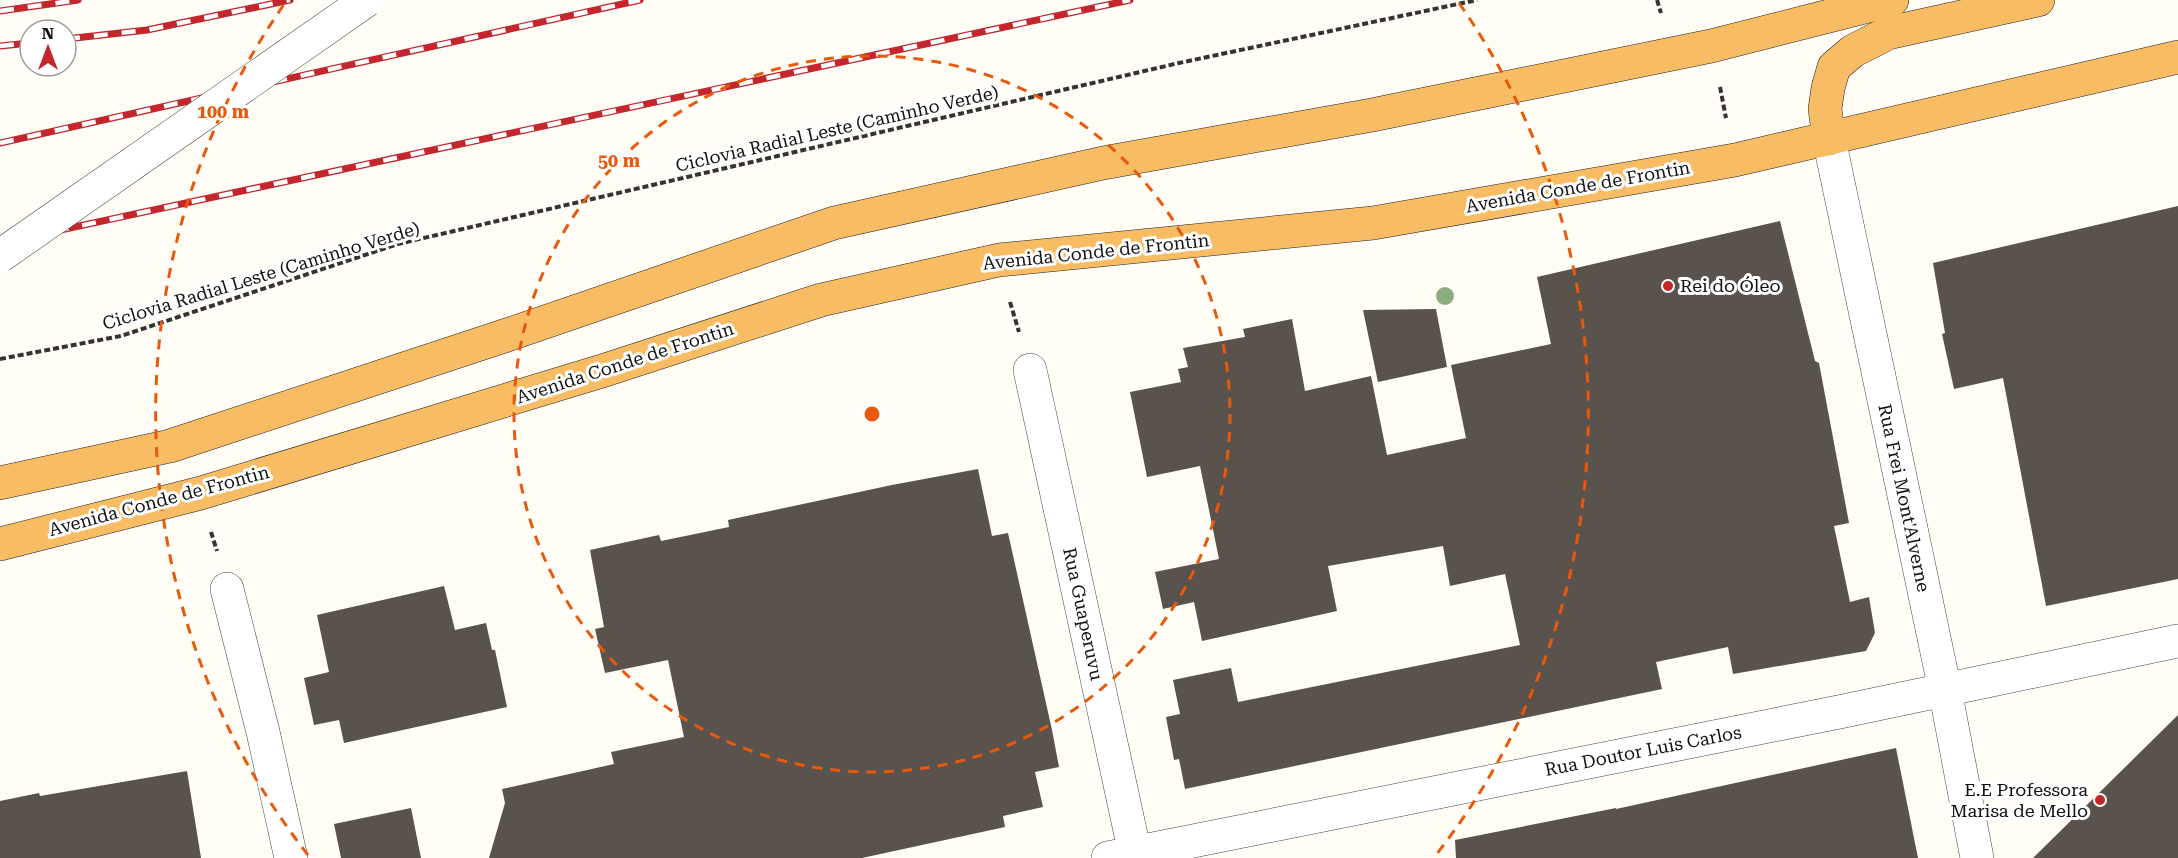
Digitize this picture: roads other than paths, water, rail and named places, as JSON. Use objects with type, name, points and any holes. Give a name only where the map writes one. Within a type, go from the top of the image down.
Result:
[{"type":"highway","points":[[0,483],[170,446],[504,336],[834,223],[1103,163],[1372,115],[1712,46],[1892,0]]},
{"type":"highway","points":[[1829,139],[1825,110],[1828,88],[1834,67],[1853,51],[1888,33],[2038,0]]},
{"type":"highway","name":"Avenida Conde de Frontin","points":[[0,544],[201,493],[602,371],[821,300],[999,260],[1373,223],[1735,160],[2178,57]]},
{"type":"street","points":[[0,256],[367,0]]},
{"type":"street","name":"Rua Frei Mont'Alverne","points":[[1829,139],[1945,690],[1977,858]]},
{"type":"street","name":"Rua Guaperuvu","points":[[1030,370],[1126,856]]},
{"type":"street","points":[[227,590],[263,732],[291,858]]},
{"type":"street","name":"Rua Doutor Luis Carlos","points":[[1126,856],[2178,641]]},
{"type":"railway","points":[[0,11],[78,0]]},
{"type":"railway","points":[[78,38],[147,30],[290,0]]},
{"type":"railway","points":[[0,143],[640,0]]},
{"type":"railway","points":[[0,243],[1130,0]]},
{"type":"railway","points":[[0,46],[18,44]]},
{"type":"place","name":"Rei do Óleo","points":[[1668,286]]},
{"type":"place","name":"E.E Professora Marisa de Mello","points":[[2100,800]]}]
